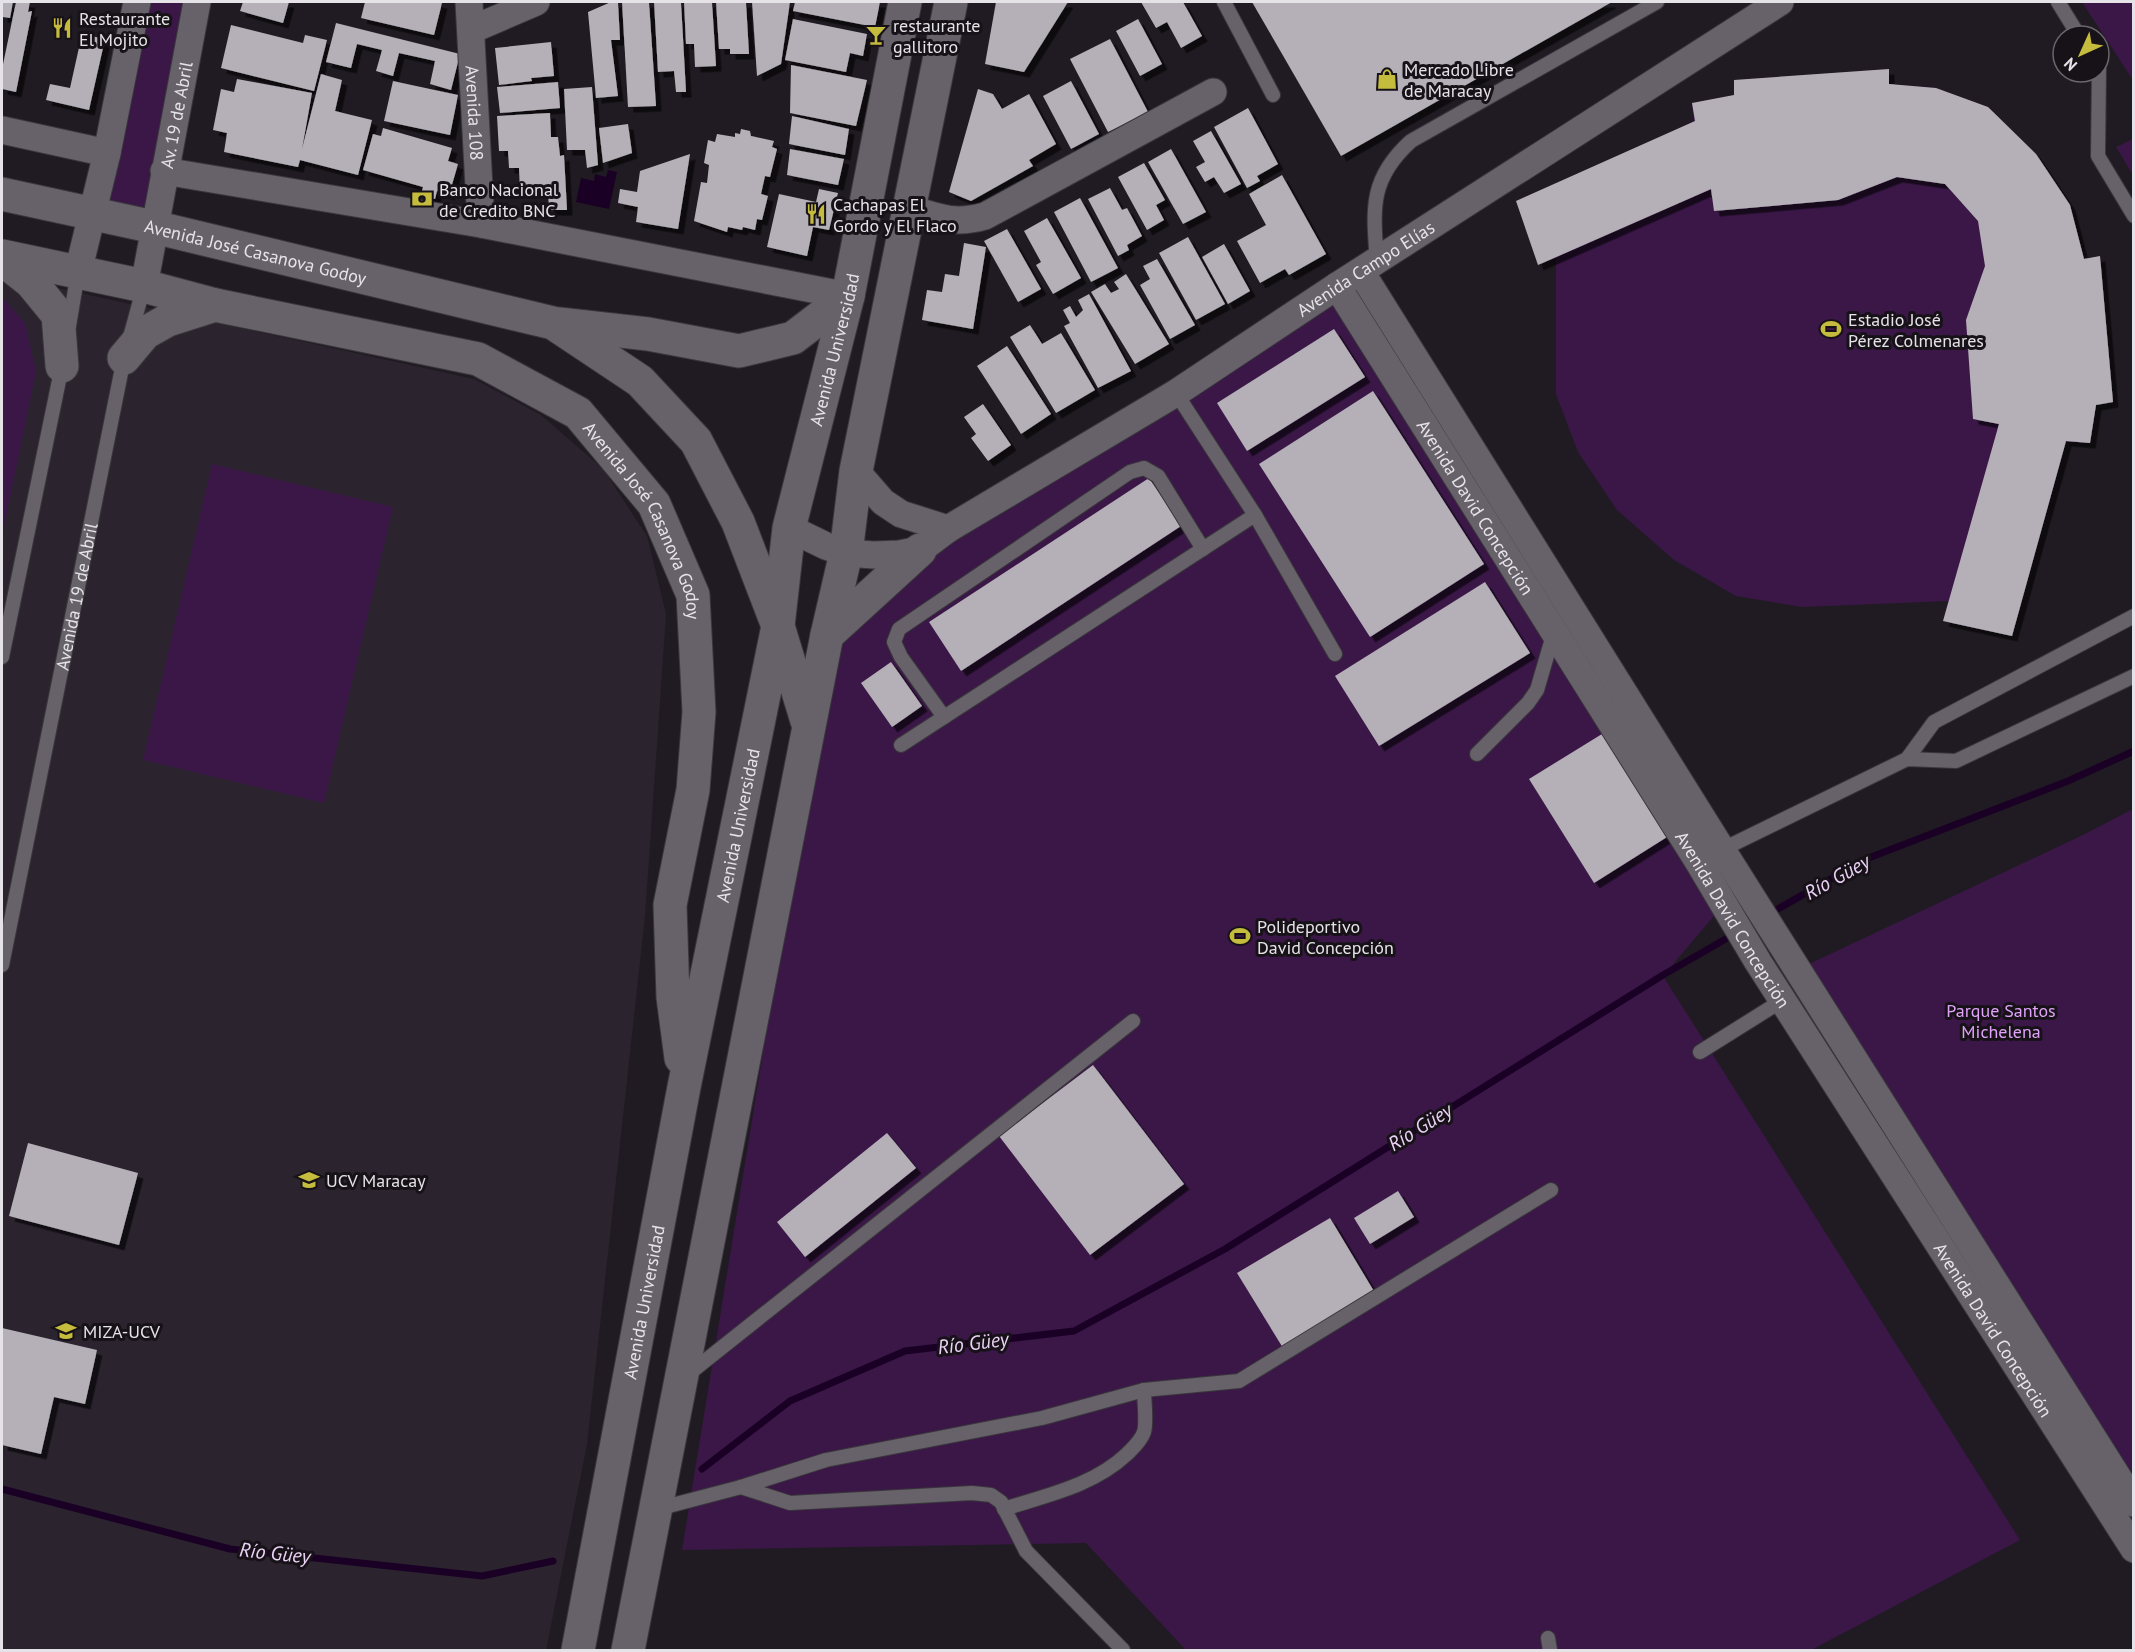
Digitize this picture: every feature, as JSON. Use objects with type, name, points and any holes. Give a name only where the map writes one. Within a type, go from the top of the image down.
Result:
[{"type":"street","points":[[2,258],[78,272],[107,153],[137,2]]},
{"type":"street","name":"Av. 19 de Abril","points":[[154,227],[197,2]]},
{"type":"street","name":"Avenida 108","points":[[469,2],[481,224]]},
{"type":"street","points":[[471,30],[536,2]]},
{"type":"street","name":"Avenida Universidad","points":[[578,1650],[684,1087],[778,626],[789,528],[848,296],[905,2]]},
{"type":"street","points":[[628,1650],[809,725],[846,553],[856,471],[951,2]]},
{"type":"street","name":"Avenida Campo Elías","points":[[920,550],[948,529],[1176,393],[1337,286],[1780,2]]},
{"type":"street","points":[[908,208],[945,220],[970,220],[985,216],[1213,92]]},
{"type":"street","points":[[2,130],[107,153]]},
{"type":"street","points":[[164,171],[481,224],[848,296]]},
{"type":"street","name":"Avenida José Casanova Godoy","points":[[2,194],[154,227],[553,323],[640,381],[696,441],[738,522],[778,626],[809,725]]},
{"type":"street","name":"Avenida 19 de Abril","points":[[144,286],[154,227]]},
{"type":"street","points":[[2,258],[32,282],[58,315],[62,366]]},
{"type":"street","name":"Avenida David Concepción","points":[[1369,267],[1710,856],[1721,900],[1758,962],[2095,1466],[2133,1503]]},
{"type":"street","name":"Avenida José Casanova Godoy","points":[[78,272],[144,286],[215,305],[478,359],[578,413],[654,504],[693,595],[699,701],[693,790],[670,905],[673,997],[684,1087]]},
{"type":"street","name":"Avenida David Concepción","points":[[1337,286],[1554,632],[1710,856],[1745,886],[1784,947],[2095,1466],[2133,1549]]},
{"type":"street","points":[[553,323],[648,333],[739,351],[793,338],[848,296]]},
{"type":"street","points":[[124,358],[146,333],[168,320],[215,305]]},
{"type":"street","points":[[856,471],[883,502],[901,514],[948,529]]},
{"type":"street","points":[[789,528],[846,553],[899,554],[920,550]]},
{"type":"street","points":[[827,635],[920,550]]},
{"type":"lane","points":[[1224,2],[1272,95]]},
{"type":"lane","points":[[1369,267],[1374,213],[1383,174],[1394,156],[1411,141],[1657,2]]},
{"type":"lane","points":[[2058,2],[2072,24]]},
{"type":"lane","points":[[2099,84],[2098,156],[2133,216]]},
{"type":"lane","points":[[2,657],[62,366],[78,272]]},
{"type":"lane","name":"Avenida 19 de Abril","points":[[2,965],[124,358],[144,286]]},
{"type":"lane","points":[[1176,393],[1255,515],[1335,654]]},
{"type":"lane","points":[[944,717],[901,657],[894,642],[899,629],[1130,472],[1144,468],[1158,476],[1203,549]]},
{"type":"lane","points":[[901,744],[1255,515]]},
{"type":"lane","points":[[1907,759],[1934,722],[2133,616]]},
{"type":"lane","points":[[1477,754],[1528,703],[1537,690],[1554,632]]},
{"type":"lane","points":[[1710,856],[1907,759],[1956,760],[2133,676]]},
{"type":"lane","points":[[1700,1052],[1783,1000]]},
{"type":"lane","points":[[680,1381],[1133,1021]]},
{"type":"lane","points":[[655,1510],[741,1487],[826,1460],[1042,1418],[1144,1390],[1239,1382],[1551,1190]]},
{"type":"lane","points":[[1004,1509],[1086,1482],[1119,1461],[1136,1445],[1144,1431],[1144,1390]]},
{"type":"lane","points":[[741,1487],[790,1503],[992,1494],[998,1498],[1026,1551],[1123,1650]]},
{"type":"shaded area","points":[[608,170],[617,172],[609,209],[576,202],[581,178],[594,181],[595,174],[606,177]]},
{"type":"shaded area","name":"UCV Maracay","points":[[2,276],[474,379],[541,415],[603,469],[647,536],[666,614],[645,916],[587,1444],[546,1650],[2,1650]]},
{"type":"green space","points":[[146,2],[191,2],[147,216],[103,208]]},
{"type":"green space","points":[[2082,2],[2133,2],[2133,80],[2111,46],[2111,24],[2096,24]]},
{"type":"green space","name":"Estadio José Pérez Colmenares","points":[[1889,69],[1889,84],[1936,88],[1988,107],[2036,154],[2070,205],[2084,259],[2100,256],[2113,402],[2096,405],[2090,443],[2066,442],[2012,636],[1943,621],[1948,601],[1802,607],[1736,596],[1674,560],[1617,510],[1578,452],[1556,394],[1556,258],[1538,265],[1516,201],[1694,122],[1692,103],[1734,95],[1734,80]]},
{"type":"green space","points":[[2133,139],[2133,175],[2116,147]]},
{"type":"green space","name":"Polideportivo David Concepción","points":[[1355,282],[1730,897],[1663,976],[2020,1540],[1811,1650],[1186,1650],[1086,1543],[682,1550],[834,617]]},
{"type":"green space","points":[[2,297],[25,323],[36,372],[2,536]]},
{"type":"green space","points":[[212,464],[393,507],[324,803],[143,760]]},
{"type":"green space","name":"Parque Santos Michelena","points":[[2133,809],[2133,1477],[1807,965],[2083,835]]},
{"type":"building","points":[[2,2],[13,2],[10,18],[2,17]]},
{"type":"building","points":[[16,2],[30,2],[28,12],[32,11],[16,92],[2,89],[2,69]]},
{"type":"building","points":[[243,2],[289,2],[283,23],[240,11]]},
{"type":"building","points":[[365,2],[442,3],[434,35],[361,18]]},
{"type":"building","points":[[611,2],[618,2],[620,40],[611,40],[618,96],[596,98],[588,12]]},
{"type":"building","points":[[622,2],[649,2],[656,106],[628,107]]},
{"type":"building","points":[[654,2],[681,2],[686,92],[676,92],[674,71],[658,72]]},
{"type":"building","points":[[684,2],[712,2],[716,66],[695,67],[694,44],[686,44]]},
{"type":"building","points":[[716,2],[746,2],[749,54],[730,54],[730,49],[719,49]]},
{"type":"building","points":[[752,2],[790,2],[781,64],[757,76]]},
{"type":"building","points":[[795,2],[880,2],[875,27],[793,11]]},
{"type":"building","points":[[996,2],[1068,2],[1024,72],[985,64]]},
{"type":"building","points":[[1141,2],[1183,2],[1202,36],[1181,48],[1167,22],[1156,28]]},
{"type":"building","name":"Mercado Libre de Maracay","points":[[1252,2],[1612,2],[1341,156]]},
{"type":"building","points":[[793,19],[867,34],[863,56],[850,53],[846,72],[785,60]]},
{"type":"building","points":[[1138,19],[1162,64],[1140,76],[1116,31]]},
{"type":"building","points":[[336,23],[460,54],[451,90],[430,84],[435,61],[399,53],[393,76],[376,71],[382,50],[357,44],[351,68],[326,62]]},
{"type":"building","points":[[231,25],[303,43],[305,35],[327,40],[314,91],[221,68]]},
{"type":"building","points":[[82,34],[105,39],[89,110],[46,100],[50,84],[70,88]]},
{"type":"building","points":[[1110,39],[1148,112],[1108,132],[1070,59]]},
{"type":"building","points":[[551,42],[554,76],[499,85],[495,48]]},
{"type":"building","points":[[791,65],[867,80],[856,126],[790,113]]},
{"type":"building","points":[[1889,69],[1889,84],[1936,88],[1988,107],[2036,154],[2070,205],[2084,259],[2100,256],[2113,402],[2096,405],[2090,443],[2066,441],[2012,636],[1943,621],[1999,424],[1973,419],[1966,320],[1985,266],[1978,221],[1945,184],[1897,177],[1838,200],[1714,211],[1711,189],[1538,265],[1516,201],[1695,121],[1692,103],[1734,95],[1734,80]]},
{"type":"building","points":[[321,74],[342,80],[335,111],[372,120],[358,175],[300,160],[298,167],[224,152],[227,133],[213,130],[221,89],[234,92],[237,79],[312,93],[302,149]]},
{"type":"building","points":[[393,81],[458,95],[450,135],[384,121]]},
{"type":"building","points":[[1071,81],[1099,134],[1071,149],[1043,96]]},
{"type":"building","points":[[558,82],[560,108],[500,113],[497,87]]},
{"type":"building","points":[[592,87],[598,165],[587,168],[585,150],[567,150],[564,89]]},
{"type":"building","points":[[978,89],[993,94],[1002,109],[1029,94],[1056,144],[1029,160],[1033,166],[971,201],[949,192]]},
{"type":"building","points":[[1248,108],[1278,164],[1257,176],[1260,181],[1247,188],[1214,127]]},
{"type":"building","points":[[550,113],[551,137],[558,137],[560,156],[564,155],[567,210],[549,210],[548,192],[520,193],[519,168],[509,168],[508,151],[499,151],[497,116]]},
{"type":"building","points":[[792,116],[849,129],[845,155],[789,144]]},
{"type":"building","points":[[628,124],[632,153],[603,163],[599,128]]},
{"type":"building","points":[[383,128],[452,148],[448,161],[458,164],[449,195],[437,191],[435,199],[421,195],[423,187],[363,170],[373,134],[381,136]]},
{"type":"building","points":[[741,129],[750,131],[751,136],[774,141],[772,147],[777,149],[770,177],[765,176],[761,194],[768,196],[762,220],[757,219],[755,230],[728,227],[727,232],[694,221],[701,182],[707,183],[709,165],[704,163],[708,140],[715,142],[717,134],[735,137],[735,133],[740,134]]},
{"type":"building","points":[[1211,131],[1241,184],[1224,193],[1214,177],[1205,182],[1196,167],[1205,162],[1193,141]]},
{"type":"building","points":[[790,149],[844,159],[838,185],[787,175]]},
{"type":"building","points":[[1171,149],[1206,212],[1183,224],[1148,162]]},
{"type":"building","points":[[690,154],[678,229],[636,222],[638,207],[618,203],[620,189],[637,192],[640,171]]},
{"type":"building","points":[[1144,163],[1165,200],[1156,205],[1164,220],[1147,230],[1118,177]]},
{"type":"building","points":[[1282,175],[1326,254],[1289,275],[1285,269],[1260,283],[1237,241],[1266,225],[1249,194]]},
{"type":"building","points":[[1110,188],[1122,210],[1127,208],[1142,236],[1127,245],[1129,250],[1118,256],[1088,199]]},
{"type":"building","points":[[819,189],[838,193],[829,230],[813,227],[807,256],[767,247],[779,194],[816,202]]},
{"type":"building","points":[[1080,198],[1118,268],[1091,282],[1054,212]]},
{"type":"building","points":[[1047,218],[1081,278],[1053,294],[1036,265],[1041,262],[1024,231]]},
{"type":"building","points":[[1007,229],[1041,289],[1018,302],[984,241]]},
{"type":"building","points":[[1188,237],[1225,304],[1196,320],[1159,253]]},
{"type":"building","points":[[964,243],[986,247],[973,329],[922,320],[927,290],[942,292],[945,274],[959,276]]},
{"type":"building","points":[[1224,244],[1250,291],[1228,304],[1202,257]]},
{"type":"building","points":[[1157,259],[1195,325],[1170,339],[1140,285],[1150,279],[1143,266]]},
{"type":"building","points":[[1126,274],[1169,344],[1135,364],[1091,292],[1105,284],[1111,293],[1119,289],[1114,282]]},
{"type":"building","points":[[1089,294],[1131,371],[1098,388],[1064,326],[1070,323],[1063,310],[1070,306],[1076,317],[1083,310],[1078,300]]},
{"type":"building","points":[[1030,325],[1042,344],[1061,333],[1095,390],[1056,413],[1010,337]]},
{"type":"building","points":[[1334,329],[1365,377],[1247,451],[1217,403]]},
{"type":"building","points":[[1007,346],[1051,414],[1021,434],[977,366]]},
{"type":"building","points":[[1373,391],[1484,564],[1370,637],[1259,464]]},
{"type":"building","points":[[983,404],[1011,445],[988,461],[971,438],[976,434],[964,417]]},
{"type":"building","points":[[1149,478],[1181,526],[961,671],[929,622]]},
{"type":"building","points":[[1485,582],[1530,653],[1379,746],[1335,676]]},
{"type":"building","points":[[891,662],[922,706],[892,727],[861,683]]},
{"type":"building","points":[[1602,734],[1667,837],[1594,883],[1529,779]]},
{"type":"building","points":[[1093,1065],[1184,1184],[1090,1255],[999,1136]]},
{"type":"building","points":[[887,1133],[916,1168],[805,1257],[777,1222]]},
{"type":"building","points":[[28,1143],[138,1173],[119,1245],[9,1216]]},
{"type":"building","points":[[1398,1191],[1414,1217],[1370,1244],[1354,1218]]},
{"type":"building","points":[[1330,1218],[1375,1293],[1283,1348],[1237,1273]]},
{"type":"building","points":[[2,1328],[97,1350],[85,1404],[54,1397],[41,1454],[2,1445]]},
{"type":"waterway","name":"Río Güey","points":[[1769,914],[1866,859],[2068,781],[2134,751]]},
{"type":"waterway","name":"Río Güey","points":[[702,1469],[790,1401],[905,1351],[1074,1331],[1225,1249],[1663,975],[1736,933]]},
{"type":"waterway","name":"Río Güey","points":[[2,1489],[230,1549],[482,1576],[553,1561]]},
{"type":"place","name":"Restaurante El Mojito","points":[[62,28]]},
{"type":"place","name":"restaurante gallitoro","points":[[876,35]]},
{"type":"place","name":"Mercado Libre de Maracay","points":[[1387,79]]},
{"type":"place","name":"Banco Nacional de Credito BNC","points":[[422,199]]},
{"type":"place","name":"Cachapas El Gordo y El Flaco","points":[[816,214]]},
{"type":"place","name":"Estadio José Pérez Colmenares","points":[[1831,329]]},
{"type":"place","name":"Polideportivo David Concepción","points":[[1240,936]]},
{"type":"place","name":"UCV Maracay","points":[[309,1180]]},
{"type":"place","name":"MIZA-UCV","points":[[66,1331]]}]
